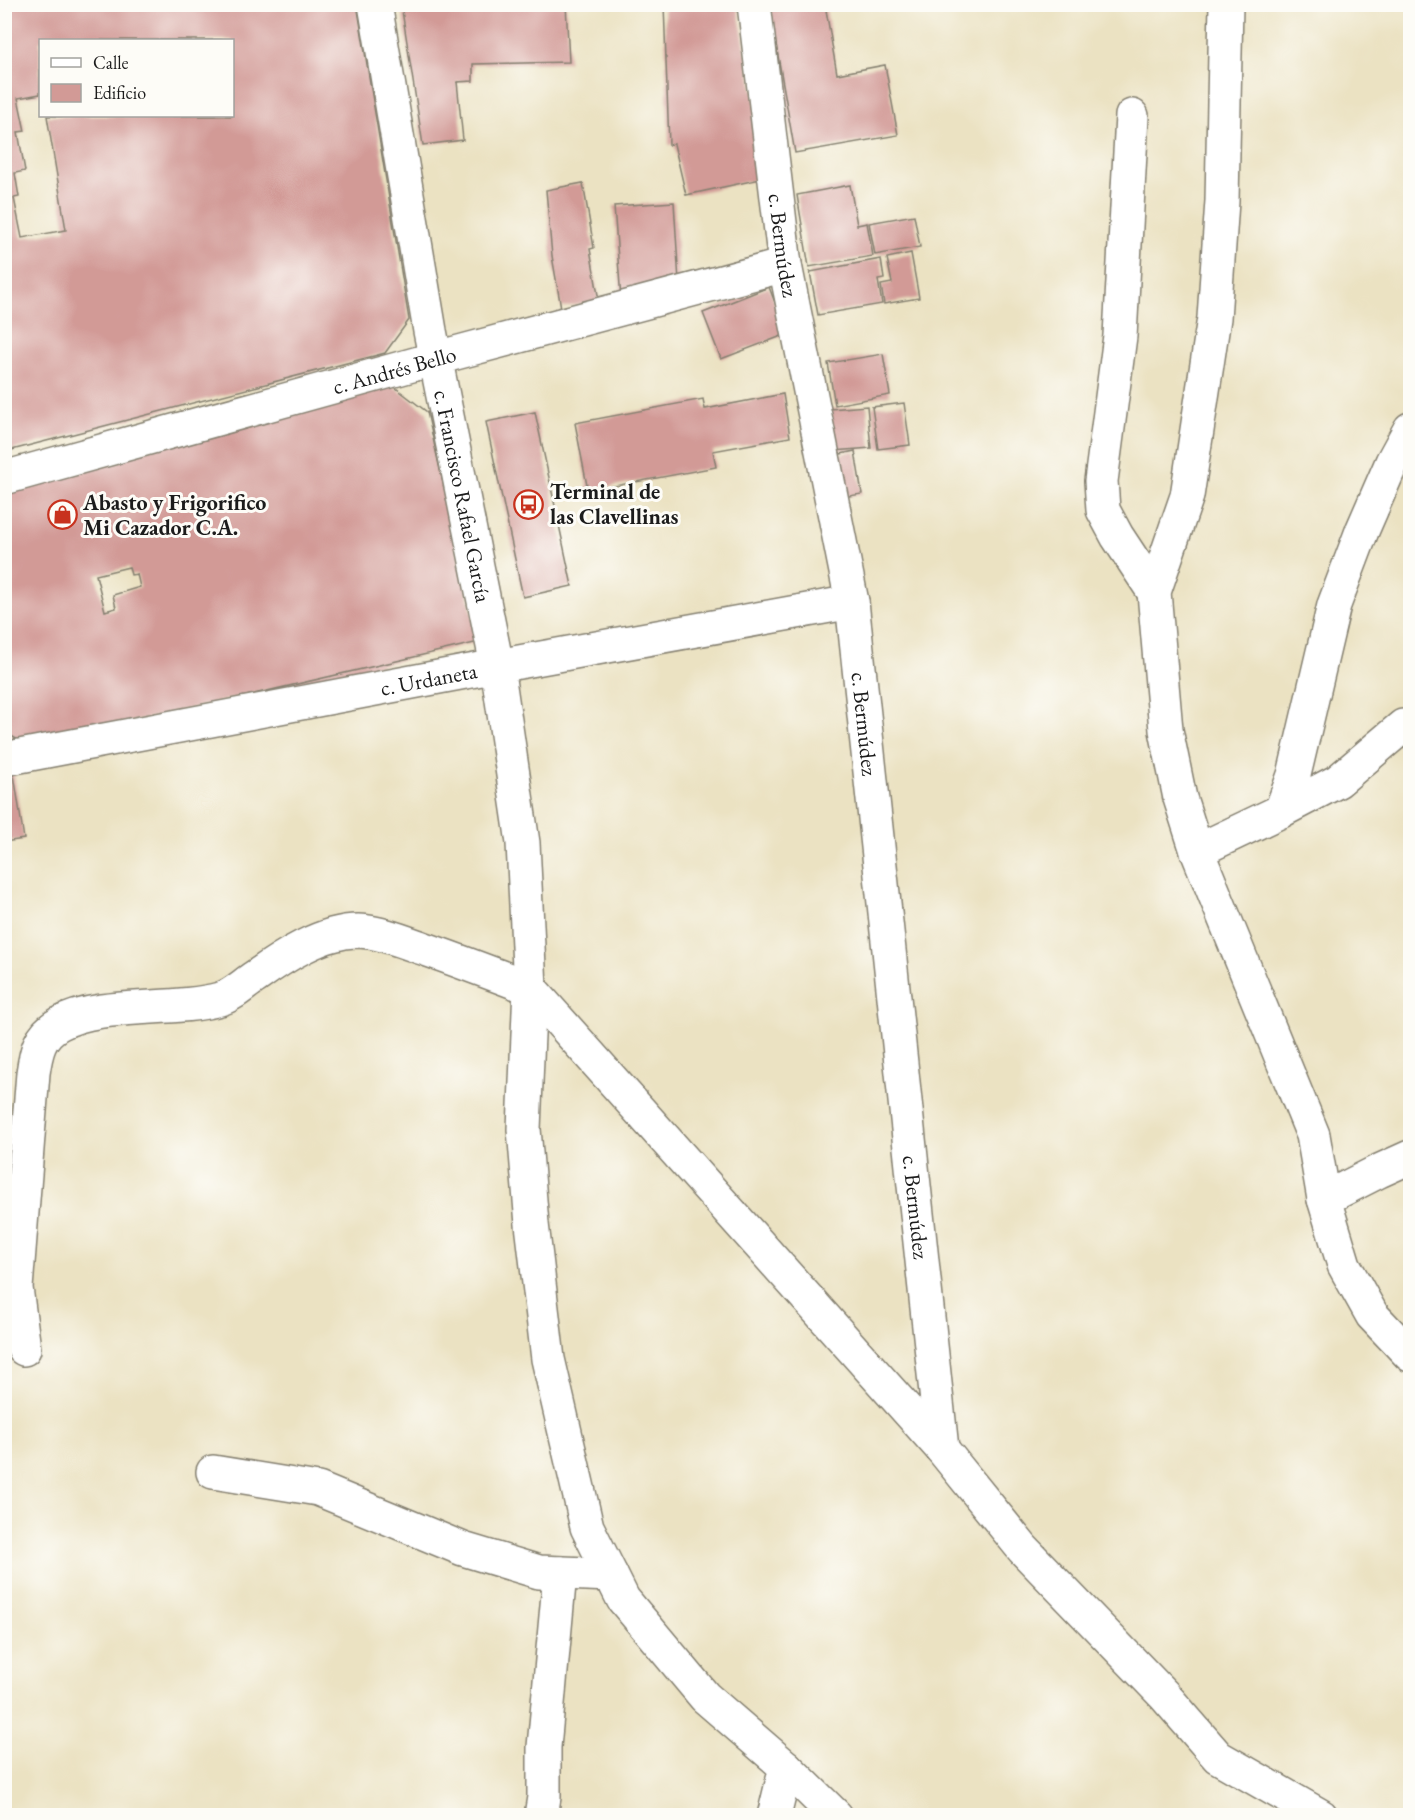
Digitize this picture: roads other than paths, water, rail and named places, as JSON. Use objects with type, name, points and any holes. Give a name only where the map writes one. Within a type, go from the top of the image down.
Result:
[{"type":"street","name":"c. Francisco Rafael García","points":[[375,4],[435,360],[496,666],[523,843],[530,988],[524,1129],[532,1224],[548,1359],[587,1527],[623,1599],[705,1697],[786,1767],[836,1815]]},
{"type":"street","name":"c. Bermúdez","points":[[754,4],[785,265],[852,602],[942,1449]]},
{"type":"street","points":[[1226,4],[1222,201],[1214,318],[1188,496],[1154,592],[1166,730],[1180,798],[1197,851],[1313,1135],[1324,1199],[1344,1265],[1372,1315],[1410,1355]]},
{"type":"street","points":[[1132,116],[1120,336],[1101,481],[1103,510],[1117,536],[1154,592]]},
{"type":"street","name":"c. Andrés Bello","points":[[4,478],[785,265]]},
{"type":"street","points":[[1281,811],[1294,776],[1334,605],[1383,482],[1410,429]]},
{"type":"street","name":"c. Urdaneta","points":[[4,759],[496,666],[852,602]]},
{"type":"street","points":[[1197,851],[1338,781],[1403,726]]},
{"type":"street","points":[[24,1349],[16,1288],[33,1073],[36,1049],[44,1035],[60,1023],[94,1012],[194,1005],[223,998],[267,968],[309,945],[333,936],[353,931],[388,936],[530,988],[942,1449],[1023,1549],[1164,1695],[1218,1756],[1322,1815]]},
{"type":"street","points":[[1324,1199],[1410,1157]]},
{"type":"street","points":[[213,1472],[318,1489],[463,1549],[539,1572],[611,1575]]},
{"type":"street","points":[[540,1815],[544,1797],[544,1747],[560,1573]]},
{"type":"street","points":[[774,1815],[786,1767]]},
{"type":"place","name":"Terminal de las Clavellinas","points":[[529,504]]},
{"type":"place","name":"Abasto y Frigorifico Mi Cazador C.A.","points":[[62,515]]}]
